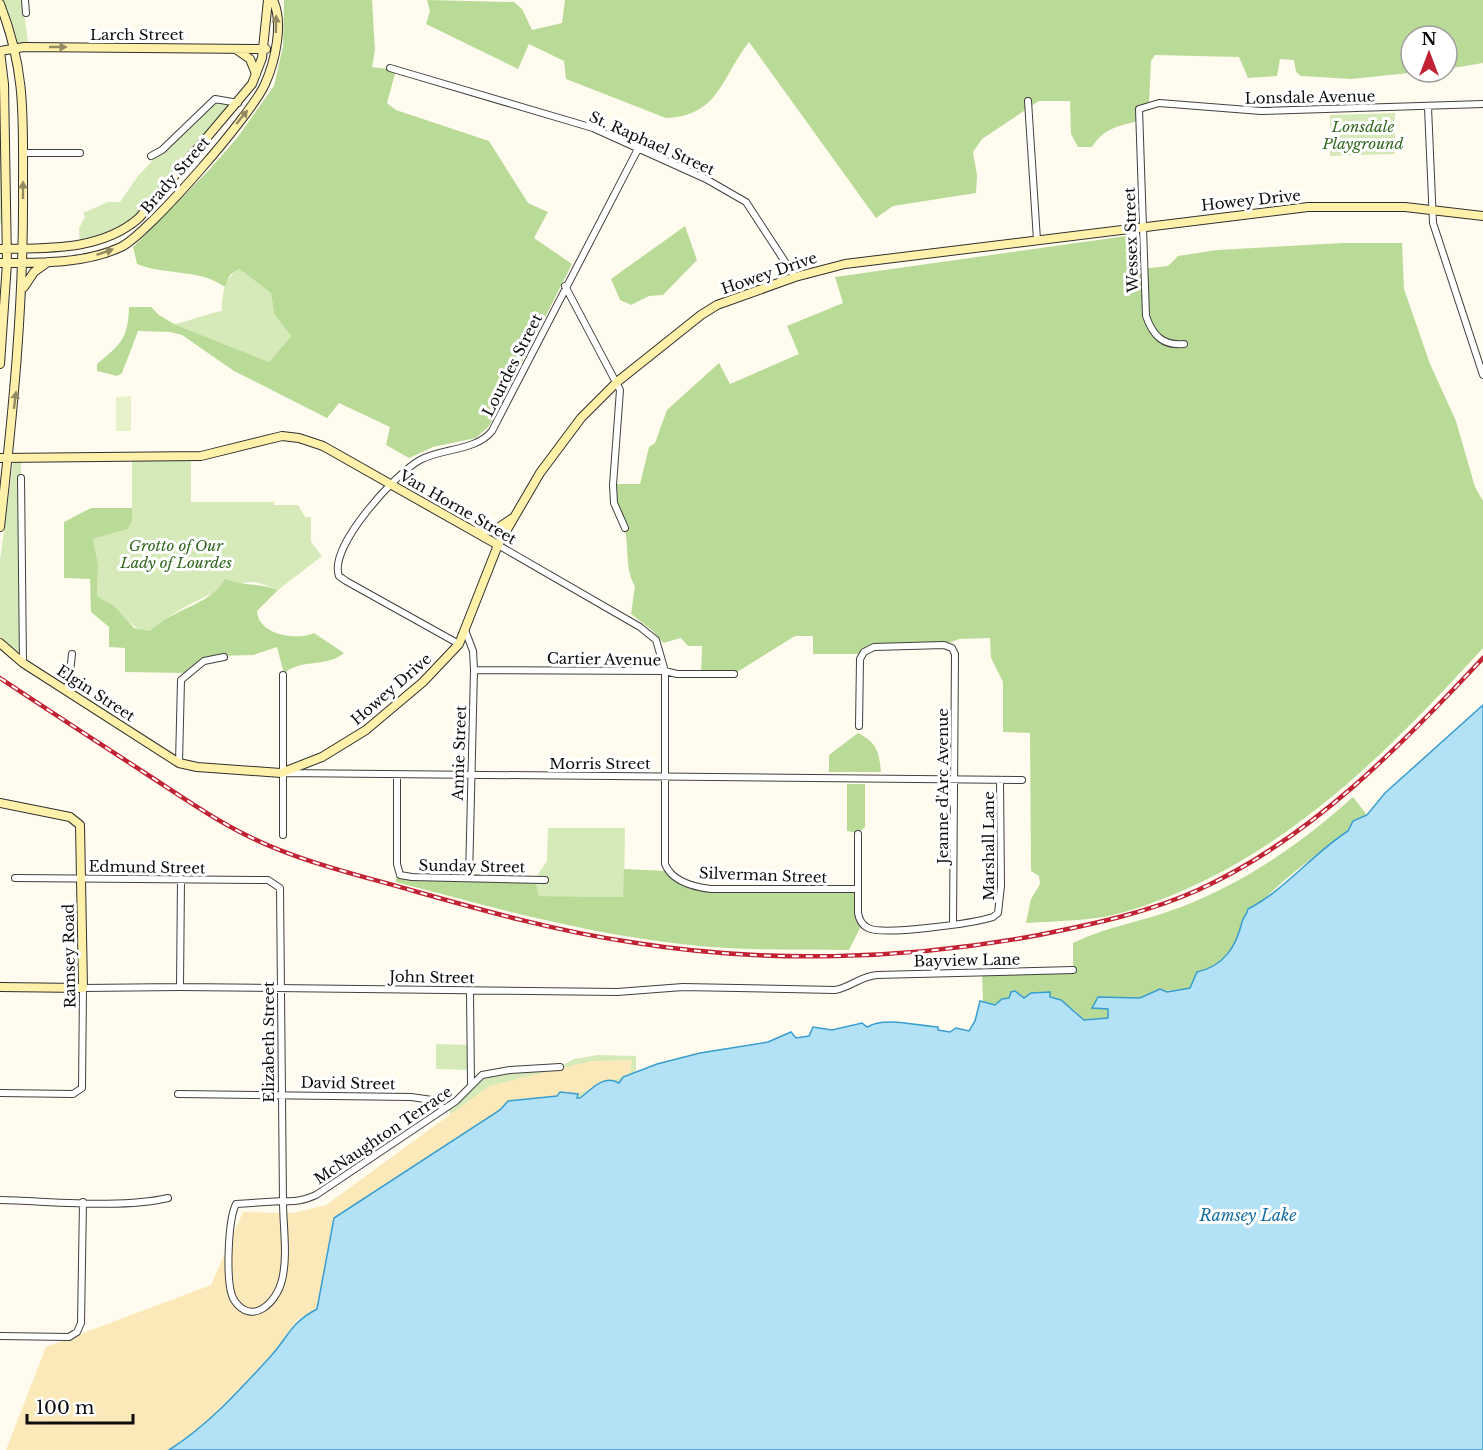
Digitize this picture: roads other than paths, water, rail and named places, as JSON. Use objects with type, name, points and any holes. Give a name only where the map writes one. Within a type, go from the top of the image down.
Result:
[{"type":"main road","name":"Brady Street","points":[[3,249],[95,242],[127,229],[139,218],[238,103],[256,74],[263,49],[268,0]]},
{"type":"main road","name":"Brady Street","points":[[3,263],[48,262],[97,255],[121,247],[142,233],[213,153],[265,85],[275,48],[276,8],[273,0]]},
{"type":"main road","points":[[0,4],[16,49],[21,75],[24,248],[16,382],[4,458],[0,527]]},
{"type":"main road","points":[[235,48],[250,59],[256,74]]},
{"type":"main road","name":"Larch Street","points":[[0,51],[16,49],[275,48]]},
{"type":"main road","points":[[0,51],[4,84],[5,213],[0,364]]},
{"type":"main road","name":"Howey Drive","points":[[281,773],[322,758],[366,730],[423,682],[459,644],[498,545],[540,473],[567,435],[617,382],[713,308],[795,277],[845,264],[1141,226],[1317,206],[1430,209],[1483,216]]},
{"type":"main road","points":[[0,227],[5,213]]},
{"type":"main road","points":[[22,290],[34,272],[48,262]]},
{"type":"main road","name":"Van Horne Street","points":[[4,458],[201,456],[282,436],[299,438],[323,446],[498,545]]},
{"type":"main road","points":[[474,530],[495,530],[518,513]]},
{"type":"main road","name":"Elgin Street","points":[[0,643],[22,663],[179,763]]},
{"type":"main road","name":"Morris Street","points":[[179,763],[197,767],[281,773]]},
{"type":"main road","name":"Ramsey Road","points":[[0,803],[70,817],[77,821],[82,831],[83,988]]},
{"type":"main road","name":"John Street","points":[[0,987],[83,988]]},
{"type":"street","points":[[26,0],[26,13]]},
{"type":"street","name":"St. Raphael Street","points":[[390,68],[593,128],[639,147],[741,198],[795,277]]},
{"type":"street","points":[[151,156],[162,150],[215,99],[238,103]]},
{"type":"street","points":[[1028,101],[1037,240]]},
{"type":"street","name":"Lonsdale Avenue","points":[[1139,109],[1159,103],[1261,111],[1483,104]]},
{"type":"street","points":[[1428,107],[1430,209],[1435,232],[1483,375]]},
{"type":"street","name":"Wessex Street","points":[[1139,109],[1141,226],[1146,316],[1150,327],[1163,342],[1171,345],[1184,344]]},
{"type":"street","name":"Lourdes Street","points":[[459,644],[346,581],[339,576],[336,569],[353,531],[390,484],[421,459],[471,444],[489,435],[639,147]]},
{"type":"street","points":[[23,153],[80,153]]},
{"type":"street","points":[[565,286],[617,382],[621,396],[613,494],[625,528]]},
{"type":"street","points":[[21,478],[22,663]]},
{"type":"street","name":"Van Horne Street","points":[[498,545],[649,633],[660,650],[665,671],[665,864],[670,873]]},
{"type":"street","name":"Annie Street","points":[[465,630],[473,651],[474,670],[469,878]]},
{"type":"street","name":"Jeanne d'Arc Avenue","points":[[859,726],[860,659],[864,652],[886,647],[944,645],[952,648],[955,654],[953,924]]},
{"type":"street","points":[[66,689],[72,654]]},
{"type":"street","points":[[179,763],[180,680],[204,661],[214,657],[224,657]]},
{"type":"street","name":"Cartier Avenue","points":[[474,670],[665,671],[677,675],[734,674]]},
{"type":"street","points":[[283,675],[281,773],[283,835]]},
{"type":"street","name":"Morris Street","points":[[281,773],[1022,780]]},
{"type":"street","name":"Sunday Street","points":[[397,775],[397,864],[400,874],[411,877],[544,880]]},
{"type":"street","name":"Marshall Lane","points":[[953,924],[984,920],[998,913],[1001,886],[1000,780]]},
{"type":"street","points":[[858,834],[858,913],[862,923],[868,928],[880,930],[953,924]]},
{"type":"street","name":"Silverman Street","points":[[670,873],[691,885],[711,889],[858,889]]},
{"type":"street","name":"Edmund Street","points":[[15,878],[268,880],[276,885]]},
{"type":"street","points":[[180,879],[180,987]]},
{"type":"street","name":"Elizabeth Street","points":[[276,885],[281,892],[280,1095],[283,1201],[283,1279],[276,1299],[265,1309],[249,1310],[235,1301],[228,1284],[234,1209],[240,1202],[283,1201]]},
{"type":"street","name":"Bayview Lane","points":[[861,978],[935,972],[1073,970]]},
{"type":"street","name":"John Street","points":[[83,988],[280,987],[617,992],[683,987],[835,990],[845,988],[861,978]]},
{"type":"street","name":"Ramsey Road","points":[[0,1093],[73,1094],[79,1092],[83,1083],[83,988]]},
{"type":"street","points":[[470,991],[471,1084]]},
{"type":"street","name":"McNaughton Terrace","points":[[283,1201],[303,1201],[316,1195],[466,1093],[478,1077],[490,1073],[560,1067]]},
{"type":"street","name":"David Street","points":[[178,1094],[422,1097],[443,1108]]},
{"type":"street","points":[[0,1200],[83,1202],[168,1198]]},
{"type":"street","points":[[0,1336],[69,1337],[77,1332],[81,1323],[83,1202]]},
{"type":"water","name":"Ramsey Lake","points":[[1483,705],[1483,1450],[169,1450],[183,1441],[222,1407],[270,1357],[295,1325],[317,1309],[334,1218],[500,1110],[508,1101],[557,1096],[560,1092],[578,1094],[577,1098],[580,1098],[603,1082],[608,1080],[619,1083],[623,1077],[657,1064],[700,1053],[768,1042],[791,1032],[796,1038],[809,1036],[813,1027],[832,1030],[862,1023],[867,1027],[883,1022],[902,1022],[938,1027],[938,1030],[950,1032],[956,1028],[969,1031],[975,1021],[980,1001],[995,1005],[1002,999],[1009,998],[1011,992],[1015,991],[1024,998],[1031,993],[1050,992],[1050,997],[1061,1000],[1084,1020],[1108,1018],[1108,1009],[1092,1008],[1098,997],[1140,998],[1160,989],[1167,992],[1190,988],[1197,972],[1215,965],[1227,954],[1236,940],[1248,909],[1274,892],[1322,850],[1348,831],[1353,821],[1367,815],[1385,793]]},
{"type":"railway","points":[[0,678],[223,822],[269,846],[310,861],[494,913],[602,937],[732,954],[835,956],[938,950],[1039,935],[1140,911],[1198,890],[1239,869],[1316,818],[1386,757],[1483,658]]},
{"type":"park label","name":"Lonsdale Playground","points":[[1363,134]]},
{"type":"park label","name":"Grotto of Our Lady of Lourdes","points":[[176,554]]}]
